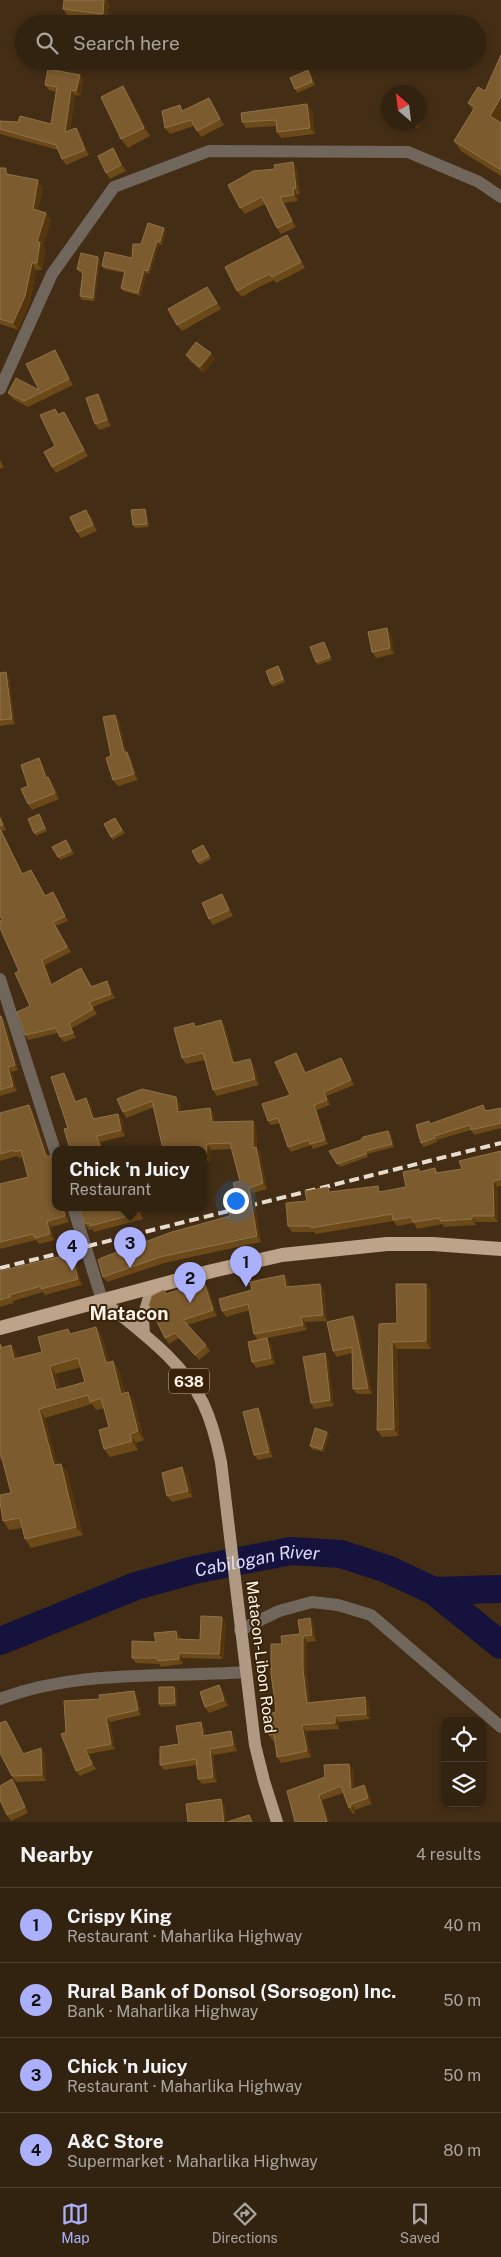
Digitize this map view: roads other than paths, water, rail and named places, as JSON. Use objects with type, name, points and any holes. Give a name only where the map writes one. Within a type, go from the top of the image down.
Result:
[{"type":"highway","points":[[0,1328],[252,1261],[343,1247],[432,1244],[501,1249]]},
{"type":"main road","points":[[144,1334],[143,1318],[152,1287]]},
{"type":"main road","name":"Matacon-Libon Road","points":[[102,1300],[144,1334],[185,1376],[202,1402],[213,1426],[225,1493],[245,1672],[259,1762],[278,1822]]},
{"type":"street","points":[[0,389],[52,274],[114,187],[209,151],[408,152],[480,182],[501,197]]},
{"type":"street","points":[[0,979],[53,1146]]},
{"type":"street","points":[[74,1211],[102,1300]]},
{"type":"street","points":[[240,1630],[279,1611],[312,1602],[338,1605],[371,1616],[501,1727]]},
{"type":"street","points":[[0,1698],[21,1690],[73,1680],[245,1672]]},
{"type":"waterway","name":"Cabilogan River","points":[[0,1641],[136,1586],[194,1570],[291,1551],[341,1554],[387,1569],[434,1591],[501,1645]]},
{"type":"waterway","points":[[434,1591],[501,1589]]},
{"type":"railway","points":[[0,1268],[501,1143]]},
{"type":"place","name":"Chick 'n Juicy","points":[[130,1268]]},
{"type":"place","name":"A&C Store","points":[[72,1271]]},
{"type":"place","name":"Crispy King","points":[[246,1287]]},
{"type":"place","name":"Rural Bank of Donsol (Sorsogon) Inc.","points":[[190,1303]]},
{"type":"district","name":"Matacon","points":[[129,1313]]}]
